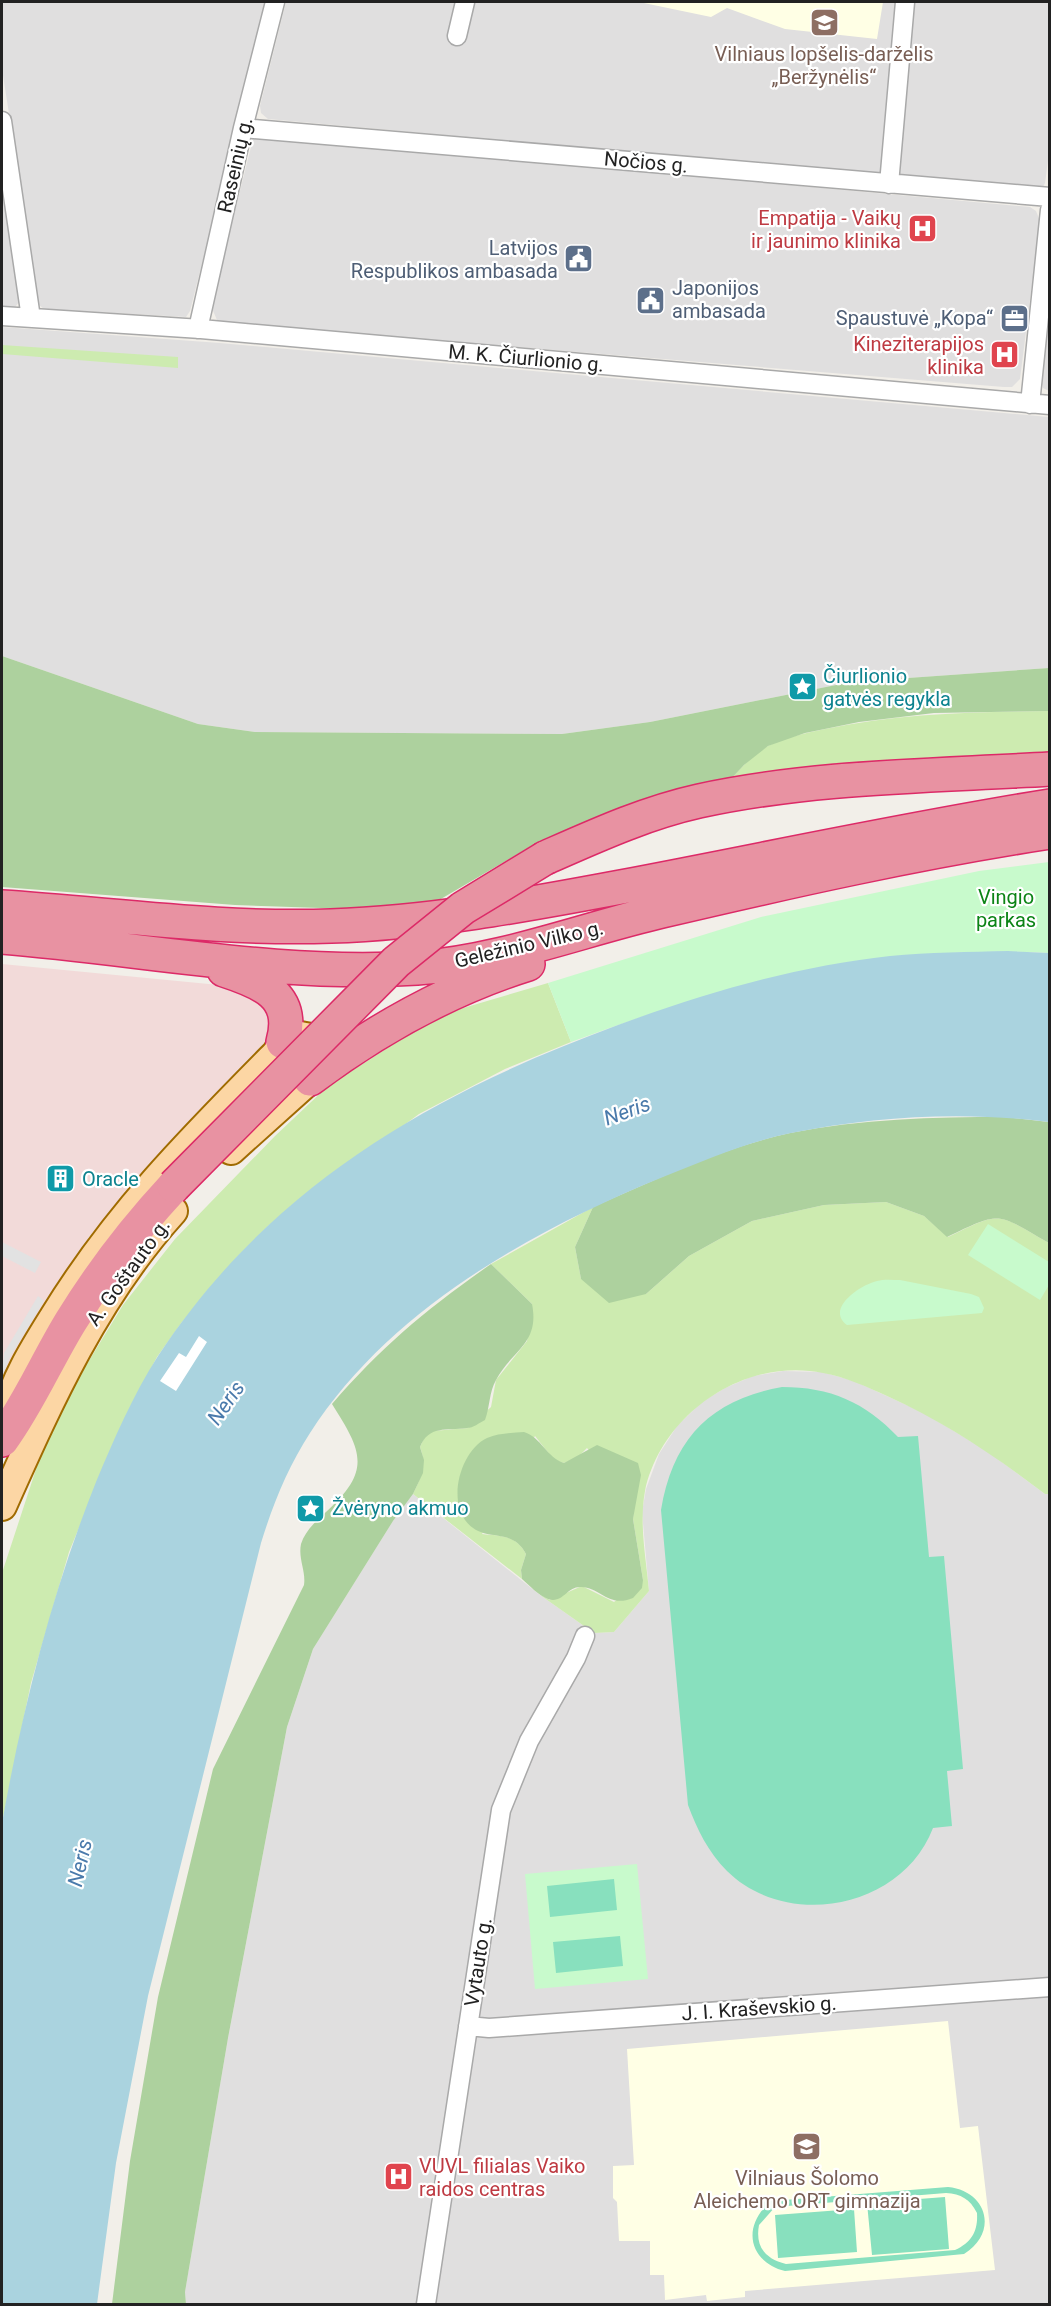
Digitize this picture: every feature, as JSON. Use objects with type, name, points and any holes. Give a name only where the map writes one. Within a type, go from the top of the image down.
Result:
[{"type":"highway","points":[[2,1440],[17,1419],[66,1330],[126,1239],[174,1186],[396,962],[463,908],[545,858],[616,826],[658,812],[770,788],[879,778],[1050,769]]},
{"type":"highway","name":"Geležinio Vilko g.","points":[[2,907],[249,926],[331,926],[409,921],[515,907],[965,819],[1050,806]]},
{"type":"highway","name":"Geležinio Vilko g.","points":[[2,937],[191,959],[344,970],[420,968],[551,941],[660,911],[965,845],[1050,832]]},
{"type":"highway","points":[[310,1079],[353,1047],[418,1008],[505,971],[567,951],[660,911]]},
{"type":"highway","points":[[191,959],[258,981],[277,997],[284,1008],[286,1019],[283,1042]]},
{"type":"main road","points":[[283,1042],[300,1036],[311,1038],[318,1044],[319,1062],[310,1079]]},
{"type":"main road","name":"A. Goštauto g.","points":[[2,1433],[7,1408],[29,1357],[76,1281],[158,1174],[277,1053],[283,1042]]},
{"type":"main road","name":"A. Goštauto g.","points":[[2,1506],[63,1371],[101,1304],[159,1226],[211,1168],[310,1079]]},
{"type":"street","name":"Raseinių g.","points":[[198,329],[243,128],[275,2]]},
{"type":"street","points":[[457,36],[465,2]]},
{"type":"street","points":[[889,184],[905,2]]},
{"type":"street","points":[[2,121],[31,318]]},
{"type":"street","name":"Nočios g.","points":[[243,128],[1050,197]]},
{"type":"street","points":[[1030,404],[1050,210]]},
{"type":"street","name":"M. K. Čiurlionio g.","points":[[2,316],[198,329],[1050,405]]},
{"type":"street","name":"Vytauto g.","points":[[426,2304],[501,1810],[529,1740],[576,1658],[585,1636]]},
{"type":"street","name":"J. I. Kraševskio g.","points":[[468,2026],[489,2028],[1050,1988]]},
{"type":"shaded area","points":[[2,2],[268,2],[190,311],[186,317],[44,309],[39,305],[2,69]]},
{"type":"shaded area","points":[[286,2],[1049,2],[1050,146],[1045,183],[1043,187],[1036,189],[268,119],[261,113],[260,106]]},
{"type":"shaded area","name":"Vilniaus lopšelis-darželis „Beržynėlis“","points":[[639,2],[883,2],[877,39],[785,29],[727,8],[711,17]]},
{"type":"shaded area","points":[[257,136],[1030,207],[1036,211],[1040,221],[1020,379],[1012,387],[1004,387],[224,323],[217,320],[211,306],[253,139]]},
{"type":"shaded area","points":[[2,180],[21,300],[15,307],[2,307]]},
{"type":"shaded area","points":[[1049,311],[1049,391],[1043,388],[1041,380]]},
{"type":"shaded area","points":[[2,327],[220,343],[1049,417],[1049,668],[851,682],[650,722],[562,734],[255,732],[198,724],[2,656]]},
{"type":"shaded area","points":[[2,964],[250,988],[258,991],[278,1032],[163,1150],[88,1238],[90,1248],[2,1401]]},
{"type":"shaded area","points":[[2,1242],[41,1262],[35,1273],[2,1256]]},
{"type":"shaded area","points":[[38,1296],[44,1301],[10,1357],[2,1377],[4,1353]]},
{"type":"shaded area","points":[[783,1371],[822,1372],[854,1381],[924,1413],[987,1451],[1045,1494],[1049,1494],[1049,2304],[186,2304],[185,2292],[228,2038],[287,1727],[313,1649],[393,1521],[413,1494],[540,1595],[594,1633],[614,1632],[649,1591],[642,1512],[646,1489],[659,1454],[677,1426],[702,1402],[725,1388],[753,1376]]},
{"type":"shaded area","name":"Vilniaus Šolomo Aleichemo ORT gimnazija","points":[[948,2021],[960,2128],[978,2126],[995,2270],[745,2291],[745,2297],[707,2301],[706,2295],[665,2300],[664,2275],[650,2275],[650,2241],[619,2241],[617,2202],[613,2198],[613,2166],[634,2165],[627,2049]]},
{"type":"green space","points":[[2,345],[178,357],[178,368],[2,354]]},
{"type":"green space","points":[[2,656],[198,724],[255,732],[562,734],[650,722],[851,682],[1049,668],[1049,711],[934,713],[859,722],[805,733],[768,746],[744,765],[727,783],[621,813],[533,845],[434,903],[351,909],[235,905],[2,887]]},
{"type":"green space","points":[[1049,711],[1049,756],[727,783],[751,758],[768,746],[811,732],[909,717]]},
{"type":"green space","name":"Vingio parkas","points":[[1049,862],[1049,953],[985,952],[864,961],[748,985],[571,1042],[548,983],[761,917],[979,871]]},
{"type":"green space","points":[[548,983],[571,1042],[505,1069],[419,1114],[269,1225],[237,1257],[182,1322],[157,1357],[121,1426],[69,1552],[31,1683],[2,1823],[2,1573],[41,1454],[79,1377],[123,1305],[175,1239],[275,1136],[328,1086],[419,1028],[460,1009]]},
{"type":"green space","points":[[1005,1117],[1049,1122],[1049,1243],[1009,1221],[1000,1219],[980,1222],[947,1237],[924,1216],[886,1202],[824,1205],[752,1221],[689,1256],[646,1294],[609,1303],[581,1279],[575,1247],[593,1207],[715,1156],[765,1139],[817,1128],[924,1118]]},
{"type":"green space","points":[[886,1202],[924,1216],[948,1237],[980,1222],[1000,1219],[1009,1221],[1049,1243],[1049,1494],[1045,1494],[949,1428],[864,1386],[823,1373],[794,1370],[765,1374],[737,1383],[711,1397],[688,1415],[669,1437],[654,1463],[643,1503],[649,1591],[614,1632],[594,1633],[540,1595],[550,1600],[582,1586],[614,1602],[643,1580],[633,1519],[634,1505],[587,1448],[578,1457],[564,1463],[554,1460],[535,1436],[482,1534],[507,1538],[518,1543],[526,1554],[521,1570],[522,1579],[413,1494],[422,1471],[423,1460],[420,1447],[425,1436],[433,1431],[468,1428],[491,1407],[496,1380],[527,1341],[532,1304],[491,1264],[593,1207],[575,1247],[581,1279],[646,1294],[689,1256],[752,1221],[824,1205]]},
{"type":"green space","points":[[988,1224],[1049,1262],[1049,1285],[1040,1300],[968,1255]]},
{"type":"green space","points":[[491,1264],[532,1304],[532,1329],[523,1346],[496,1380],[485,1420],[469,1428],[439,1430],[428,1435],[424,1440],[420,1447],[424,1460],[423,1473],[413,1494],[393,1521],[313,1649],[287,1727],[228,2038],[185,2292],[186,2304],[112,2304],[130,2161],[158,1997],[213,1769],[304,1585],[300,1555],[303,1539],[311,1526],[341,1497],[351,1484],[356,1472],[358,1460],[355,1447],[332,1404],[369,1364],[407,1329]]},
{"type":"green space","points":[[880,1280],[900,1280],[971,1294],[979,1297],[984,1308],[982,1313],[847,1325],[841,1319],[842,1305],[854,1292]]},
{"type":"green space","points":[[782,1387],[816,1390],[846,1399],[873,1414],[898,1437],[918,1436],[929,1557],[944,1556],[963,1769],[947,1771],[952,1826],[933,1828],[918,1856],[896,1877],[870,1893],[841,1902],[810,1905],[780,1901],[752,1889],[727,1871],[704,1840],[688,1805],[661,1510],[675,1462],[699,1426],[735,1402],[757,1393]]},
{"type":"green space","points":[[524,1432],[564,1463],[597,1445],[638,1463],[641,1475],[633,1519],[643,1580],[642,1588],[633,1598],[617,1601],[588,1588],[576,1587],[558,1599],[548,1599],[537,1593],[522,1579],[521,1570],[526,1554],[520,1545],[505,1537],[480,1532],[465,1520],[460,1510],[458,1487],[460,1475],[471,1452],[487,1438]]},
{"type":"green space","points":[[637,1864],[648,1979],[535,1989],[525,1874]]},
{"type":"green space","points":[[614,1879],[617,1910],[550,1917],[547,1886]]},
{"type":"green space","points":[[620,1936],[623,1966],[556,1973],[553,1942]]},
{"type":"green space","points":[[948,2187],[972,2196],[984,2214],[985,2224],[982,2235],[975,2245],[964,2254],[785,2271],[774,2267],[758,2254],[754,2246],[754,2227],[764,2208],[747,2209],[747,2203]],"holes":[[[951,2194],[961,2196],[968,2201],[977,2213],[973,2235],[970,2240],[955,2250],[786,2264],[772,2259],[760,2245],[759,2225],[775,2207]]]},
{"type":"green space","points":[[945,2197],[949,2249],[872,2255],[867,2203]]},
{"type":"green space","points":[[854,2209],[857,2252],[778,2258],[775,2215]]},
{"type":"water","name":"Neris","points":[[1008,951],[1049,953],[1049,1122],[952,1116],[888,1119],[791,1133],[742,1146],[710,1158],[613,1198],[514,1249],[467,1279],[422,1312],[380,1349],[342,1389],[310,1433],[288,1472],[261,1543],[148,1996],[116,2163],[97,2304],[2,2304],[2,1823],[19,1736],[40,1650],[80,1523],[124,1418],[158,1356],[203,1296],[251,1242],[304,1194],[360,1152],[420,1115],[483,1082],[549,1052],[618,1025],[752,982],[820,966],[890,956]]},
{"type":"pier","points":[[199,1336],[207,1342],[176,1391],[160,1381],[179,1353],[186,1357]]},
{"type":"place","name":"Vilniaus lopšelis-darželis „Beržynėlis“","points":[[824,23]]},
{"type":"place","name":"Empatija - Vaikų ir jaunimo klinika","points":[[922,229]]},
{"type":"place","name":"Latvijos Respublikos ambasada","points":[[579,259]]},
{"type":"place","name":"Japonijos ambasada","points":[[651,300]]},
{"type":"place","name":"Spaustuvė „Kopa“","points":[[1014,318]]},
{"type":"place","name":"Kineziterapijos klinika","points":[[1005,355]]},
{"type":"place","name":"Čiurlionio gatvės regykla","points":[[802,687]]},
{"type":"place","name":"Oracle","points":[[61,1179]]},
{"type":"place","name":"Žvėryno akmuo","points":[[311,1508]]},
{"type":"place","name":"Vilniaus Šolomo Aleichemo ORT gimnazija","points":[[807,2147]]},
{"type":"place","name":"VUVL filialas Vaiko raidos centras","points":[[398,2177]]}]
